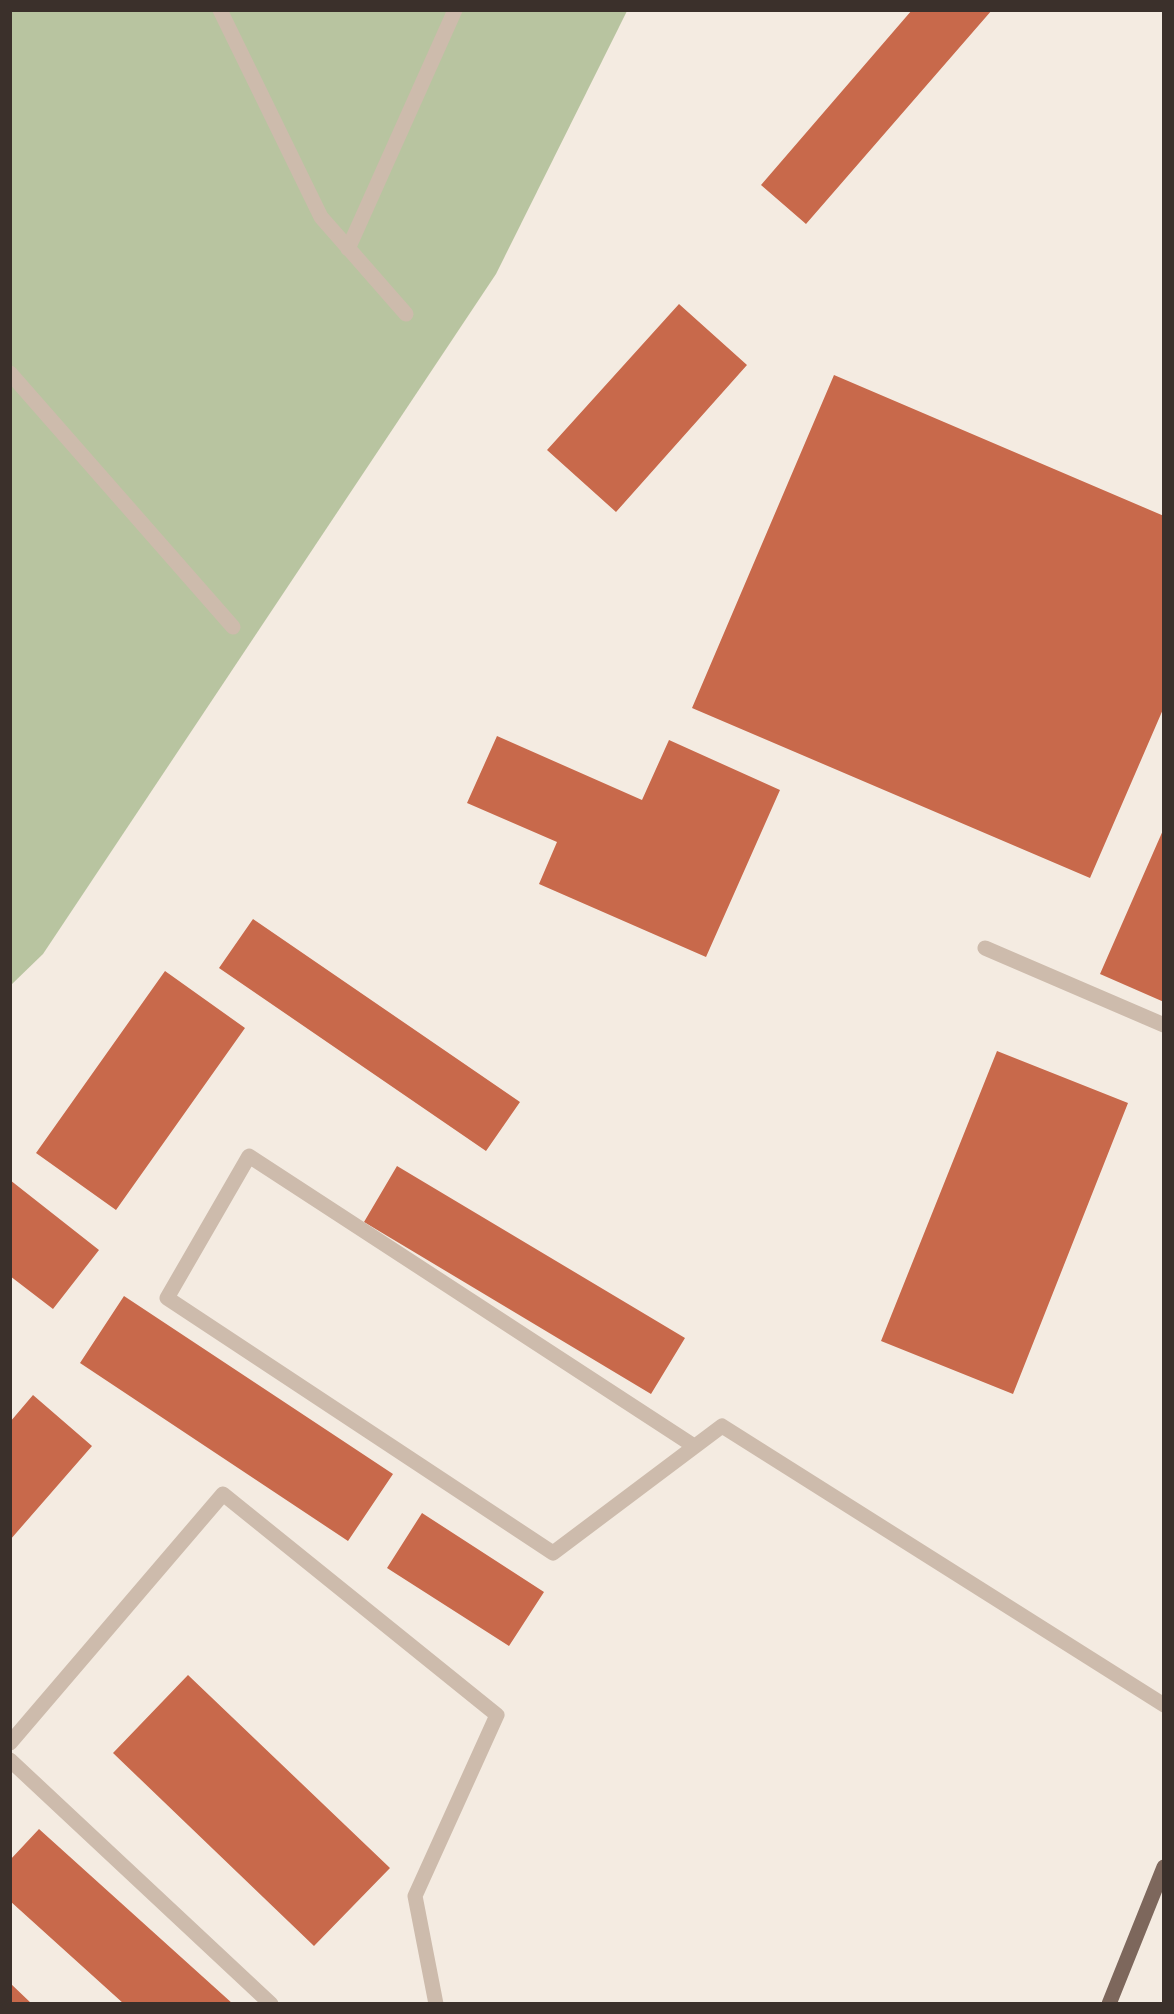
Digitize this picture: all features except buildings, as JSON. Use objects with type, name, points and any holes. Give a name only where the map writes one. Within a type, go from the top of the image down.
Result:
[{"type":"main road","points":[[1109,2004],[1164,1867]]},
{"type":"lane","points":[[220,10],[321,217],[406,314]]},
{"type":"lane","points":[[348,249],[455,10]]},
{"type":"lane","points":[[10,373],[233,627]]},
{"type":"lane","points":[[985,948],[1164,1024]]},
{"type":"lane","points":[[694,1446],[249,1156],[167,1298],[554,1553],[722,1426],[1164,1705]]},
{"type":"lane","points":[[10,1743],[223,1494],[498,1715],[415,1896],[436,2004]]},
{"type":"lane","points":[[10,1760],[271,2004]]},
{"type":"green space","points":[[11,11],[627,11],[496,274],[43,954],[11,985]]}]
